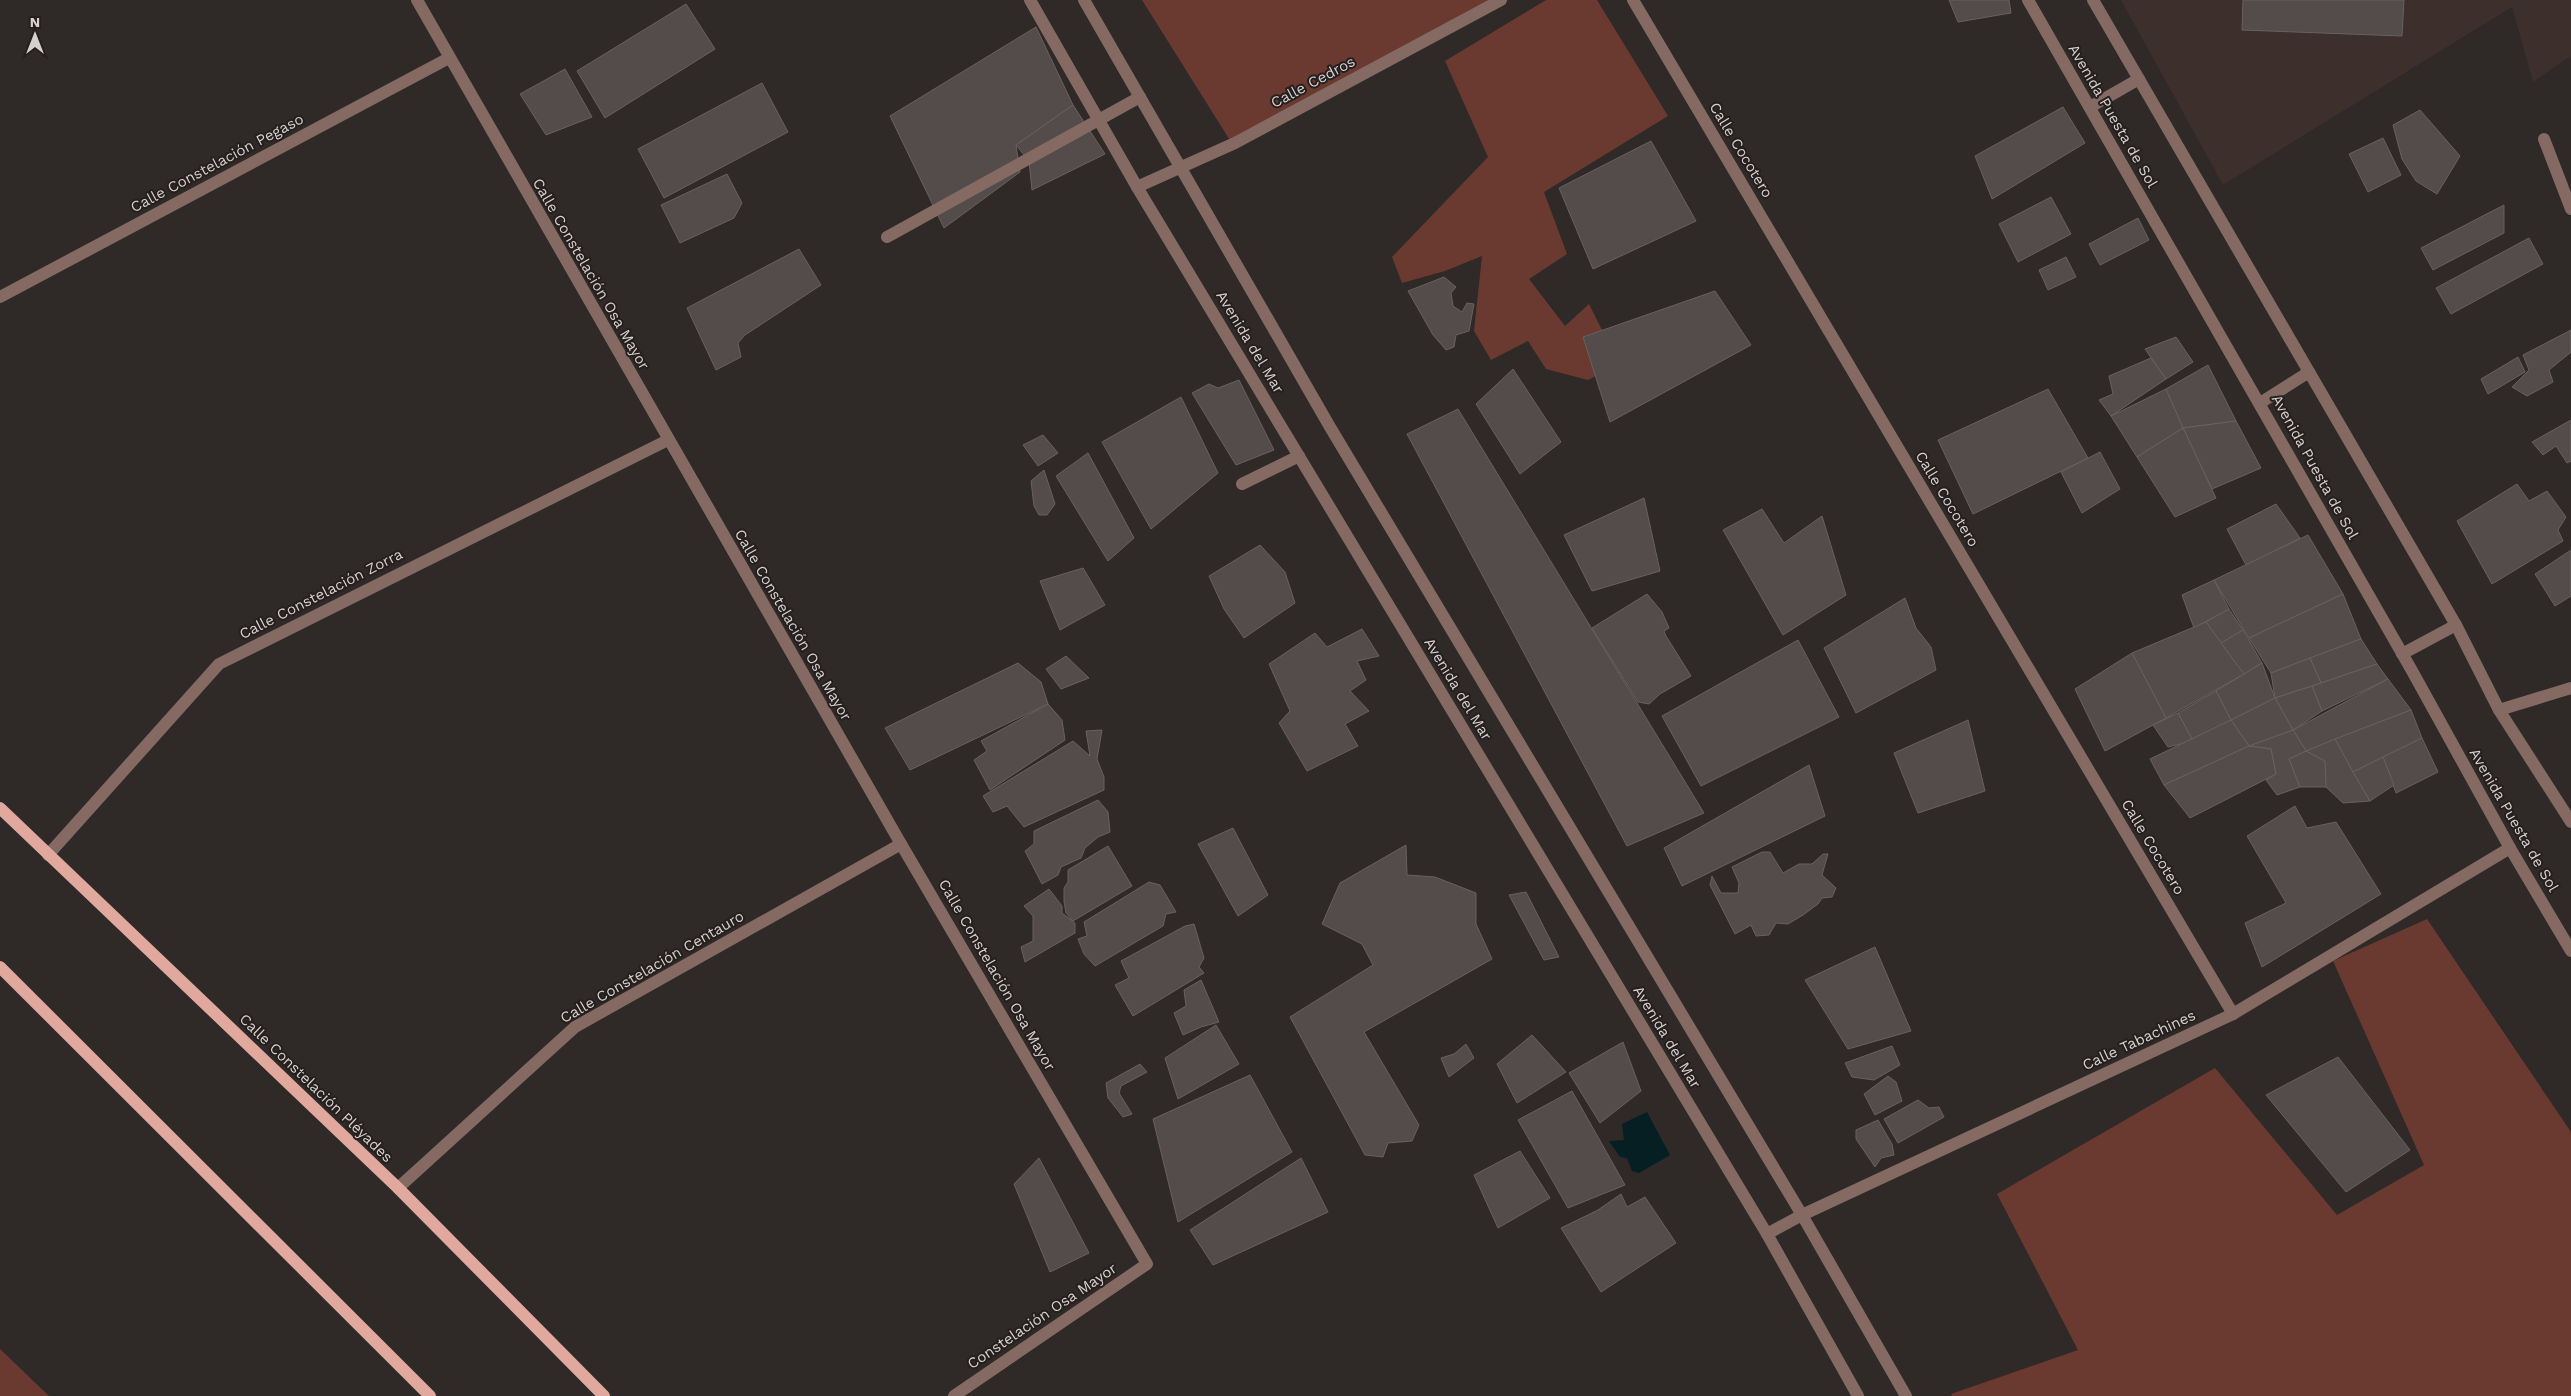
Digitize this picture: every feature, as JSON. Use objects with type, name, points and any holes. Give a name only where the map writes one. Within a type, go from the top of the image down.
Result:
[{"type":"main road","name":"Calle Constelación Pléyades","points":[[0,808],[398,1188],[604,1396]]},
{"type":"main road","points":[[0,967],[430,1396]]},
{"type":"street","name":"Calle Constelación Osa Mayor","points":[[417,0],[448,58],[901,844],[1148,1264]]},
{"type":"street","name":"Avenida del Mar","points":[[1030,0],[1137,187],[1767,1234],[1858,1396]]},
{"type":"street","name":"Avenida del Mar","points":[[1084,0],[1330,426],[1802,1215],[1906,1396]]},
{"type":"street","name":"Calle Cedros","points":[[1137,187],[1179,166],[1235,143],[1501,0]]},
{"type":"street","name":"Calle Cocotero","points":[[1633,0],[2233,1014]]},
{"type":"street","name":"Avenida Puesta de Sol","points":[[2028,0],[2260,403],[2510,848],[2571,952]]},
{"type":"street","points":[[2093,0],[2456,625],[2499,710],[2571,822]]},
{"type":"street","name":"Calle Constelación Pegaso","points":[[0,297],[448,58]]},
{"type":"street","points":[[2090,108],[2139,79]]},
{"type":"street","points":[[887,237],[1140,97]]},
{"type":"street","points":[[2544,139],[2571,209]]},
{"type":"street","points":[[2260,403],[2309,372]]},
{"type":"street","name":"Calle Constelación Zorra","points":[[48,855],[219,664],[668,440]]},
{"type":"street","points":[[1242,484],[1299,456]]},
{"type":"street","points":[[2402,654],[2456,625]]},
{"type":"street","points":[[2499,710],[2571,688]]},
{"type":"street","name":"Calle Constelación Centauro","points":[[398,1188],[575,1027],[901,844]]},
{"type":"street","name":"Calle Tabachines","points":[[1767,1234],[1802,1215],[2233,1014],[2510,848]]},
{"type":"street","name":"Constelación Osa Mayor","points":[[954,1396],[1148,1264]]},
{"type":"shaded area","points":[[1142,0],[1498,0],[1231,142]]},
{"type":"shaded area","points":[[1546,0],[1597,0],[1668,116],[1544,192],[1567,254],[1529,279],[1565,326],[1589,304],[1619,364],[1588,380],[1546,369],[1528,341],[1491,360],[1474,331],[1482,256],[1445,271],[1402,283],[1392,257],[1488,157],[1445,61]]},
{"type":"shaded area","points":[[2121,0],[2571,0],[2571,56],[2533,82],[2512,7],[2223,185]]},
{"type":"shaded area","points":[[2427,919],[2571,1132],[2571,1396],[1952,1396],[1951,1394],[2078,1350],[1997,1194],[2215,1068],[2337,1215],[2424,1165],[2333,961]]},
{"type":"shaded area","points":[[0,1349],[49,1396],[0,1396]]},
{"type":"water","points":[[1647,1112],[1670,1155],[1639,1173],[1632,1171],[1627,1158],[1620,1157],[1609,1141],[1624,1140],[1622,1124]]},
{"type":"building","points":[[1949,0],[2009,0],[2011,13],[1958,22]]},
{"type":"building","points":[[2243,0],[2404,0],[2402,36],[2242,30]]},
{"type":"building","points":[[686,4],[715,49],[605,118],[577,71]]},
{"type":"building","points":[[1036,27],[1073,105],[1016,145],[1020,172],[944,228],[890,116]]},
{"type":"building","points":[[565,69],[592,117],[546,135],[520,94]]},
{"type":"building","points":[[762,83],[788,132],[664,198],[638,149]]},
{"type":"building","points":[[1073,105],[1105,154],[1032,190],[1029,161],[1016,145]]},
{"type":"building","points":[[2063,107],[2085,143],[1992,199],[1975,156]]},
{"type":"building","points":[[2420,110],[2460,156],[2437,194],[2416,181],[2402,159],[2393,125]]},
{"type":"building","points":[[2383,138],[2401,175],[2368,192],[2349,154]]},
{"type":"building","points":[[1651,141],[1696,221],[1593,269],[1559,188]]},
{"type":"building","points":[[727,174],[742,203],[734,218],[680,243],[661,205]]},
{"type":"building","points":[[2051,197],[2071,234],[2018,262],[1999,224]]},
{"type":"building","points":[[2504,205],[2504,233],[2433,270],[2421,248]]},
{"type":"building","points":[[2138,218],[2149,240],[2100,265],[2089,244]]},
{"type":"building","points":[[2529,238],[2543,264],[2451,314],[2436,288]]},
{"type":"building","points":[[799,249],[821,285],[745,335],[738,343],[741,357],[716,370],[687,308]]},
{"type":"building","points":[[2066,257],[2076,277],[2048,290],[2039,270]]},
{"type":"building","points":[[1444,277],[1456,287],[1451,293],[1453,306],[1462,312],[1467,303],[1474,304],[1469,331],[1456,335],[1454,347],[1446,350],[1433,335],[1408,291]]},
{"type":"building","points":[[1715,291],[1751,345],[1610,422],[1583,337]]},
{"type":"building","points":[[2571,330],[2571,352],[2549,370],[2553,382],[2527,396],[2512,387],[2529,370],[2523,355]]},
{"type":"building","points":[[2176,337],[2193,362],[2166,379],[2145,349]]},
{"type":"building","points":[[2518,357],[2525,372],[2488,394],[2481,379]]},
{"type":"building","points":[[2151,358],[2166,379],[2111,416],[2099,400],[2113,394],[2109,376]]},
{"type":"building","points":[[2208,365],[2236,421],[2183,428],[2166,389]]},
{"type":"building","points":[[1513,369],[1561,442],[1520,474],[1476,404]]},
{"type":"building","points":[[1239,380],[1274,450],[1236,465],[1192,393],[1209,384],[1218,388]]},
{"type":"building","points":[[2048,389],[2088,458],[1973,514],[1938,440]]},
{"type":"building","points":[[2166,389],[2183,428],[2137,457],[2111,416]]},
{"type":"building","points":[[1181,397],[1218,473],[1151,529],[1102,442]]},
{"type":"building","points":[[1458,409],[1704,813],[1627,846],[1407,434]]},
{"type":"building","points":[[2571,420],[2571,461],[2567,463],[2556,446],[2543,455],[2532,442]]},
{"type":"building","points":[[2236,421],[2261,468],[2212,489],[2183,428]]},
{"type":"building","points":[[2183,428],[2216,498],[2175,517],[2137,457]]},
{"type":"building","points":[[1043,435],[1058,453],[1038,466],[1023,445]]},
{"type":"building","points":[[2100,452],[2120,489],[2082,513],[2061,472]]},
{"type":"building","points":[[1088,453],[1134,538],[1108,561],[1056,476]]},
{"type":"building","points":[[1044,470],[1055,504],[1047,515],[1039,515],[1034,506],[1031,481]]},
{"type":"building","points":[[2517,484],[2529,501],[2547,491],[2566,517],[2558,530],[2563,541],[2492,584],[2457,521]]},
{"type":"building","points":[[1644,498],[1660,571],[1592,591],[1564,535]]},
{"type":"building","points":[[2276,504],[2300,538],[2246,565],[2227,529]]},
{"type":"building","points":[[1762,509],[1784,543],[1822,516],[1846,595],[1783,635],[1723,530]]},
{"type":"building","points":[[2308,535],[2343,594],[2249,638],[2214,580]]},
{"type":"building","points":[[1260,545],[1285,572],[1295,603],[1244,638],[1224,609],[1209,576]]},
{"type":"building","points":[[2571,550],[2571,596],[2555,606],[2535,574]]},
{"type":"building","points":[[1083,568],[1105,605],[1060,630],[1040,581]]},
{"type":"building","points":[[2214,580],[2229,609],[2194,628],[2182,595]]},
{"type":"building","points":[[1647,594],[1662,612],[1669,628],[1664,631],[1666,636],[1691,676],[1660,694],[1649,704],[1638,702],[1592,628]]},
{"type":"building","points":[[2343,594],[2361,639],[2271,673],[2249,638]]},
{"type":"building","points":[[1905,598],[1916,628],[1931,647],[1936,670],[1856,713],[1824,648]]},
{"type":"building","points":[[2229,609],[2243,630],[2221,643],[2206,622]]},
{"type":"building","points":[[2206,622],[2244,674],[2166,718],[2132,653]]},
{"type":"building","points":[[1362,629],[1379,656],[1357,661],[1366,680],[1350,691],[1369,711],[1345,724],[1358,746],[1307,771],[1279,723],[1290,711],[1269,664],[1315,633],[1327,647]]},
{"type":"building","points":[[2243,630],[2262,663],[2244,674],[2221,643]]},
{"type":"building","points":[[2361,639],[2377,664],[2321,683],[2310,658]]},
{"type":"building","points":[[1798,640],[1839,717],[1701,786],[1662,716]]},
{"type":"building","points":[[2132,653],[2166,718],[2105,751],[2075,689]]},
{"type":"building","points":[[1066,656],[1089,678],[1061,689],[1046,669]]},
{"type":"building","points":[[2310,658],[2321,683],[2275,698],[2271,673]]},
{"type":"building","points":[[1018,663],[1041,682],[1048,704],[910,770],[885,728]]},
{"type":"building","points":[[2262,663],[2275,698],[2231,720],[2216,691]]},
{"type":"building","points":[[2377,664],[2388,679],[2322,711],[2312,686]]},
{"type":"building","points":[[2388,679],[2411,710],[2306,751],[2293,730]]},
{"type":"building","points":[[2312,686],[2322,711],[2293,730],[2275,698]]},
{"type":"building","points":[[2216,691],[2231,720],[2193,741],[2178,713]]},
{"type":"building","points":[[2275,698],[2293,730],[2249,746],[2231,720]]},
{"type":"building","points":[[1048,704],[1062,720],[1065,740],[990,790],[974,760],[987,751],[981,741]]},
{"type":"building","points":[[2411,710],[2422,738],[2353,772],[2335,739]]},
{"type":"building","points":[[2178,713],[2193,741],[2168,747],[2153,725]]},
{"type":"building","points":[[1968,720],[1985,791],[1918,813],[1894,753]]},
{"type":"building","points":[[2231,720],[2249,746],[2164,785],[2150,759]]},
{"type":"building","points":[[1102,730],[1097,759],[1104,777],[1104,790],[1024,827],[1007,806],[993,812],[983,796],[1073,741],[1090,756],[1086,731]]},
{"type":"building","points":[[2293,730],[2306,751],[2289,759],[2300,787],[2277,795],[2266,780],[2276,774],[2271,749],[2249,746]]},
{"type":"building","points":[[2422,738],[2438,772],[2396,793],[2383,757]]},
{"type":"building","points":[[2335,739],[2370,801],[2343,803],[2326,787],[2325,761],[2306,751]]},
{"type":"building","points":[[2249,746],[2271,749],[2276,774],[2190,818],[2164,785]]},
{"type":"building","points":[[2306,751],[2325,761],[2326,787],[2300,787],[2289,759]]},
{"type":"building","points":[[2383,757],[2394,785],[2370,801],[2353,772]]},
{"type":"building","points":[[1809,765],[1825,816],[1682,886],[1664,848]]},
{"type":"building","points":[[1098,800],[1108,812],[1110,832],[1098,837],[1085,848],[1081,858],[1061,867],[1058,875],[1042,884],[1025,851],[1034,844],[1034,831]]},
{"type":"building","points":[[2295,806],[2307,828],[2336,822],[2381,894],[2262,967],[2245,923],[2286,903],[2247,836]]},
{"type":"building","points":[[1233,828],[1268,895],[1238,916],[1198,844]]},
{"type":"building","points":[[1406,845],[1407,875],[1435,877],[1476,893],[1476,924],[1492,959],[1364,1032],[1419,1125],[1412,1141],[1388,1143],[1383,1157],[1365,1155],[1290,1017],[1373,965],[1362,944],[1322,924],[1340,883]]},
{"type":"building","points":[[1108,846],[1132,886],[1073,921],[1066,913],[1064,901],[1064,888],[1068,882],[1068,870]]},
{"type":"building","points":[[1762,852],[1770,852],[1783,873],[1799,864],[1812,864],[1823,854],[1828,854],[1822,875],[1836,888],[1832,897],[1822,898],[1818,904],[1788,924],[1776,923],[1769,935],[1756,936],[1751,925],[1735,934],[1710,885],[1712,876],[1721,893],[1738,893],[1739,883],[1732,867]]},
{"type":"building","points":[[1149,882],[1160,885],[1176,912],[1166,914],[1163,926],[1095,966],[1084,954],[1078,939],[1087,936],[1084,922]]},
{"type":"building","points":[[1049,889],[1062,906],[1062,913],[1075,923],[1075,933],[1025,962],[1021,947],[1033,941],[1033,916],[1024,906]]},
{"type":"building","points":[[1526,892],[1559,957],[1544,960],[1509,895]]},
{"type":"building","points":[[1194,924],[1204,958],[1199,967],[1204,973],[1133,1016],[1115,985],[1129,978],[1121,961],[1185,926]]},
{"type":"building","points":[[1875,947],[1911,1031],[1848,1049],[1805,980]]},
{"type":"building","points":[[1201,980],[1219,1022],[1183,1035],[1174,1013],[1186,1006],[1184,990]]},
{"type":"building","points":[[1216,1025],[1239,1064],[1178,1099],[1165,1058]]},
{"type":"building","points":[[1532,1035],[1566,1072],[1517,1103],[1497,1064]]},
{"type":"building","points":[[1623,1042],[1641,1091],[1600,1123],[1569,1073]]},
{"type":"building","points":[[1466,1044],[1474,1058],[1449,1077],[1441,1058],[1454,1054]]},
{"type":"building","points":[[1892,1046],[1900,1065],[1874,1080],[1852,1077],[1845,1063]]},
{"type":"building","points":[[2338,1057],[2410,1150],[2346,1192],[2266,1095]]},
{"type":"building","points":[[1140,1064],[1147,1072],[1121,1086],[1119,1093],[1132,1114],[1123,1117],[1108,1098],[1106,1083]]},
{"type":"building","points":[[1250,1075],[1292,1152],[1178,1222],[1153,1119]]},
{"type":"building","points":[[1888,1076],[1896,1082],[1902,1101],[1875,1115],[1864,1094]]},
{"type":"building","points":[[1572,1091],[1625,1185],[1568,1208],[1518,1120]]},
{"type":"building","points":[[1918,1100],[1929,1108],[1939,1107],[1944,1117],[1898,1143],[1884,1119]]},
{"type":"building","points":[[1878,1120],[1892,1144],[1894,1155],[1881,1158],[1875,1167],[1856,1139],[1856,1130]]},
{"type":"building","points":[[1520,1151],[1550,1198],[1498,1228],[1474,1175]]},
{"type":"building","points":[[1039,1158],[1089,1253],[1050,1272],[1014,1184]]},
{"type":"building","points":[[1301,1158],[1328,1212],[1213,1265],[1190,1230]]},
{"type":"building","points":[[1621,1194],[1627,1207],[1645,1197],[1676,1243],[1601,1292],[1561,1228],[1598,1210]]}]
